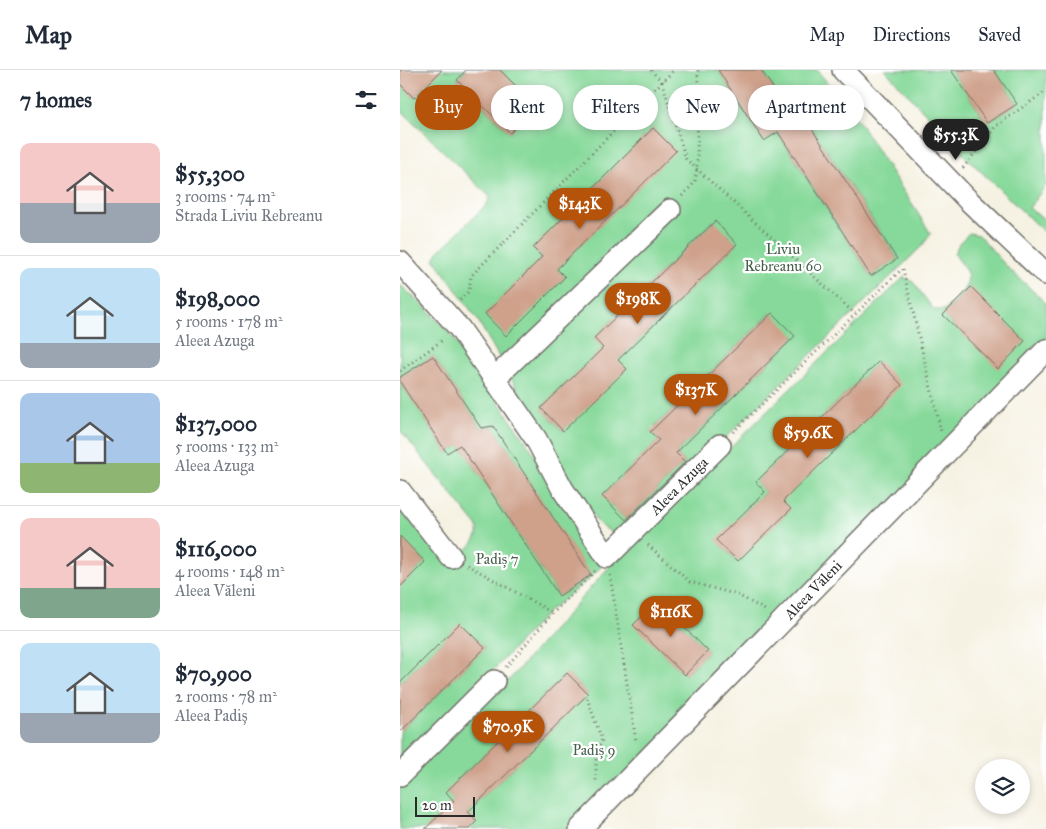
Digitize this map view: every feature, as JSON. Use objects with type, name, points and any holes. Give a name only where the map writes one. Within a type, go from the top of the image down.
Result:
[{"type":"street","points":[[843,70],[957,188],[1046,274]]},
{"type":"street","points":[[494,379],[670,210]]},
{"type":"street","points":[[400,262],[453,321],[494,379],[536,439],[562,488],[608,557]]},
{"type":"street","name":"Aleea Văleni","points":[[580,829],[1046,350]]},
{"type":"street","name":"Aleea Azuga","points":[[608,557],[720,445]]},
{"type":"street","points":[[400,491],[452,557]]},
{"type":"street","points":[[400,775],[494,681]]},
{"type":"path","points":[[651,70],[662,82],[686,159],[855,314]]},
{"type":"path","points":[[400,371],[435,345],[453,321],[470,291],[470,276],[674,70]]},
{"type":"path","points":[[670,210],[695,182],[697,169],[698,70]]},
{"type":"path","points":[[959,173],[996,126],[1046,91]]},
{"type":"path","name":"Aleea Azuga","points":[[720,445],[902,268],[946,454]]},
{"type":"path","points":[[640,547],[648,545],[690,582],[738,595],[782,622]]},
{"type":"path","points":[[452,557],[553,614]]},
{"type":"path","points":[[494,681],[553,614],[608,557]]},
{"type":"path","points":[[608,557],[640,767]]},
{"type":"path","points":[[587,698],[602,740],[596,754],[596,793],[606,803]]},
{"type":"green space","points":[[438,70],[466,70],[457,80],[462,85],[425,85]]},
{"type":"green space","name":"Liviu Rebreanu 60","points":[[500,70],[718,70],[728,85],[668,85],[668,130],[738,130],[738,101],[748,116],[748,130],[757,130],[764,141],[777,132],[871,276],[897,258],[813,130],[864,129],[931,234],[921,247],[632,529],[621,536],[612,533],[598,523],[563,468],[477,319],[434,259],[438,252],[487,204],[490,197],[421,130],[481,130],[481,104],[491,114],[491,130],[507,130],[510,133],[513,130],[563,130],[563,85],[515,85]],"holes":[[[573,85],[658,85],[658,130],[655,130],[675,151],[557,269],[565,277],[506,335],[485,314],[542,257],[533,248],[651,130],[573,130]],[[714,221],[737,244],[618,360],[563,431],[541,408],[603,348],[594,338]],[[771,313],[795,337],[676,453],[685,462],[626,520],[602,496],[659,440],[650,431]]]},
{"type":"green space","points":[[761,70],[817,70],[829,85],[771,85]]},
{"type":"green space","points":[[885,70],[951,70],[987,123],[1017,104],[994,70],[1046,70],[1046,185],[1029,208],[1046,221],[1046,234],[969,160]]},
{"type":"green space","points":[[400,84],[414,98],[415,97],[415,124],[400,109]]},
{"type":"green space","name":"Padiș 9","points":[[969,233],[979,235],[1007,267],[1046,303],[1046,343],[573,829],[469,829],[477,821],[468,812],[588,694],[567,673],[446,792],[454,801],[425,829],[400,829],[400,787],[509,680],[609,567],[904,277],[913,282],[934,310],[945,310],[957,298],[967,283],[968,278],[966,270],[954,253],[960,242]],"holes":[[[970,287],[1025,341],[998,368],[943,315]],[[878,362],[783,501],[790,510],[737,561],[717,540],[765,492],[756,482]],[[657,601],[708,651],[685,675],[634,625]]]},
{"type":"green space","name":"Padiș 7","points":[[400,285],[424,306],[451,335],[587,530],[602,566],[549,611],[400,769],[400,732],[485,648],[460,624],[400,683],[400,587],[425,562],[403,540],[400,543],[400,501],[456,559],[474,541],[477,536],[478,527],[400,430],[400,382],[447,453],[460,445],[559,596],[590,575],[493,426],[481,428],[433,356],[400,377]]},
{"type":"building","points":[[400,70],[442,70],[427,85],[415,85],[414,98],[400,84]]},
{"type":"building","points":[[466,70],[500,70],[515,85],[491,85],[491,114],[481,104],[481,85],[462,85],[457,80]]},
{"type":"building","points":[[718,70],[761,70],[771,85],[748,85],[748,116],[738,101],[738,85],[728,85]]},
{"type":"building","points":[[951,70],[994,70],[1017,104],[987,123]]},
{"type":"building","points":[[651,130],[655,130],[676,151],[557,269],[565,277],[506,336],[485,314],[542,257],[533,248]]},
{"type":"building","points":[[757,130],[812,130],[897,259],[871,276],[778,132],[764,141]]},
{"type":"building","points":[[715,221],[737,244],[618,360],[627,369],[563,431],[541,408],[603,348],[594,338]]},
{"type":"building","points":[[971,287],[1025,341],[998,369],[943,315]]},
{"type":"building","points":[[772,313],[795,336],[676,453],[685,462],[626,520],[602,496],[659,440],[650,432]]},
{"type":"building","points":[[433,356],[481,428],[493,426],[591,575],[559,596],[460,445],[447,453],[400,382],[400,377]]},
{"type":"building","points":[[879,361],[902,385],[783,501],[791,509],[738,561],[716,540],[765,492],[756,482]]},
{"type":"building","points":[[400,536],[425,562],[400,587]]},
{"type":"building","points":[[657,601],[708,651],[685,675],[633,625]]},
{"type":"building","points":[[460,623],[485,648],[400,732],[400,683]]},
{"type":"building","points":[[567,673],[588,694],[468,812],[477,821],[469,829],[425,829],[454,801],[446,792]]}]
